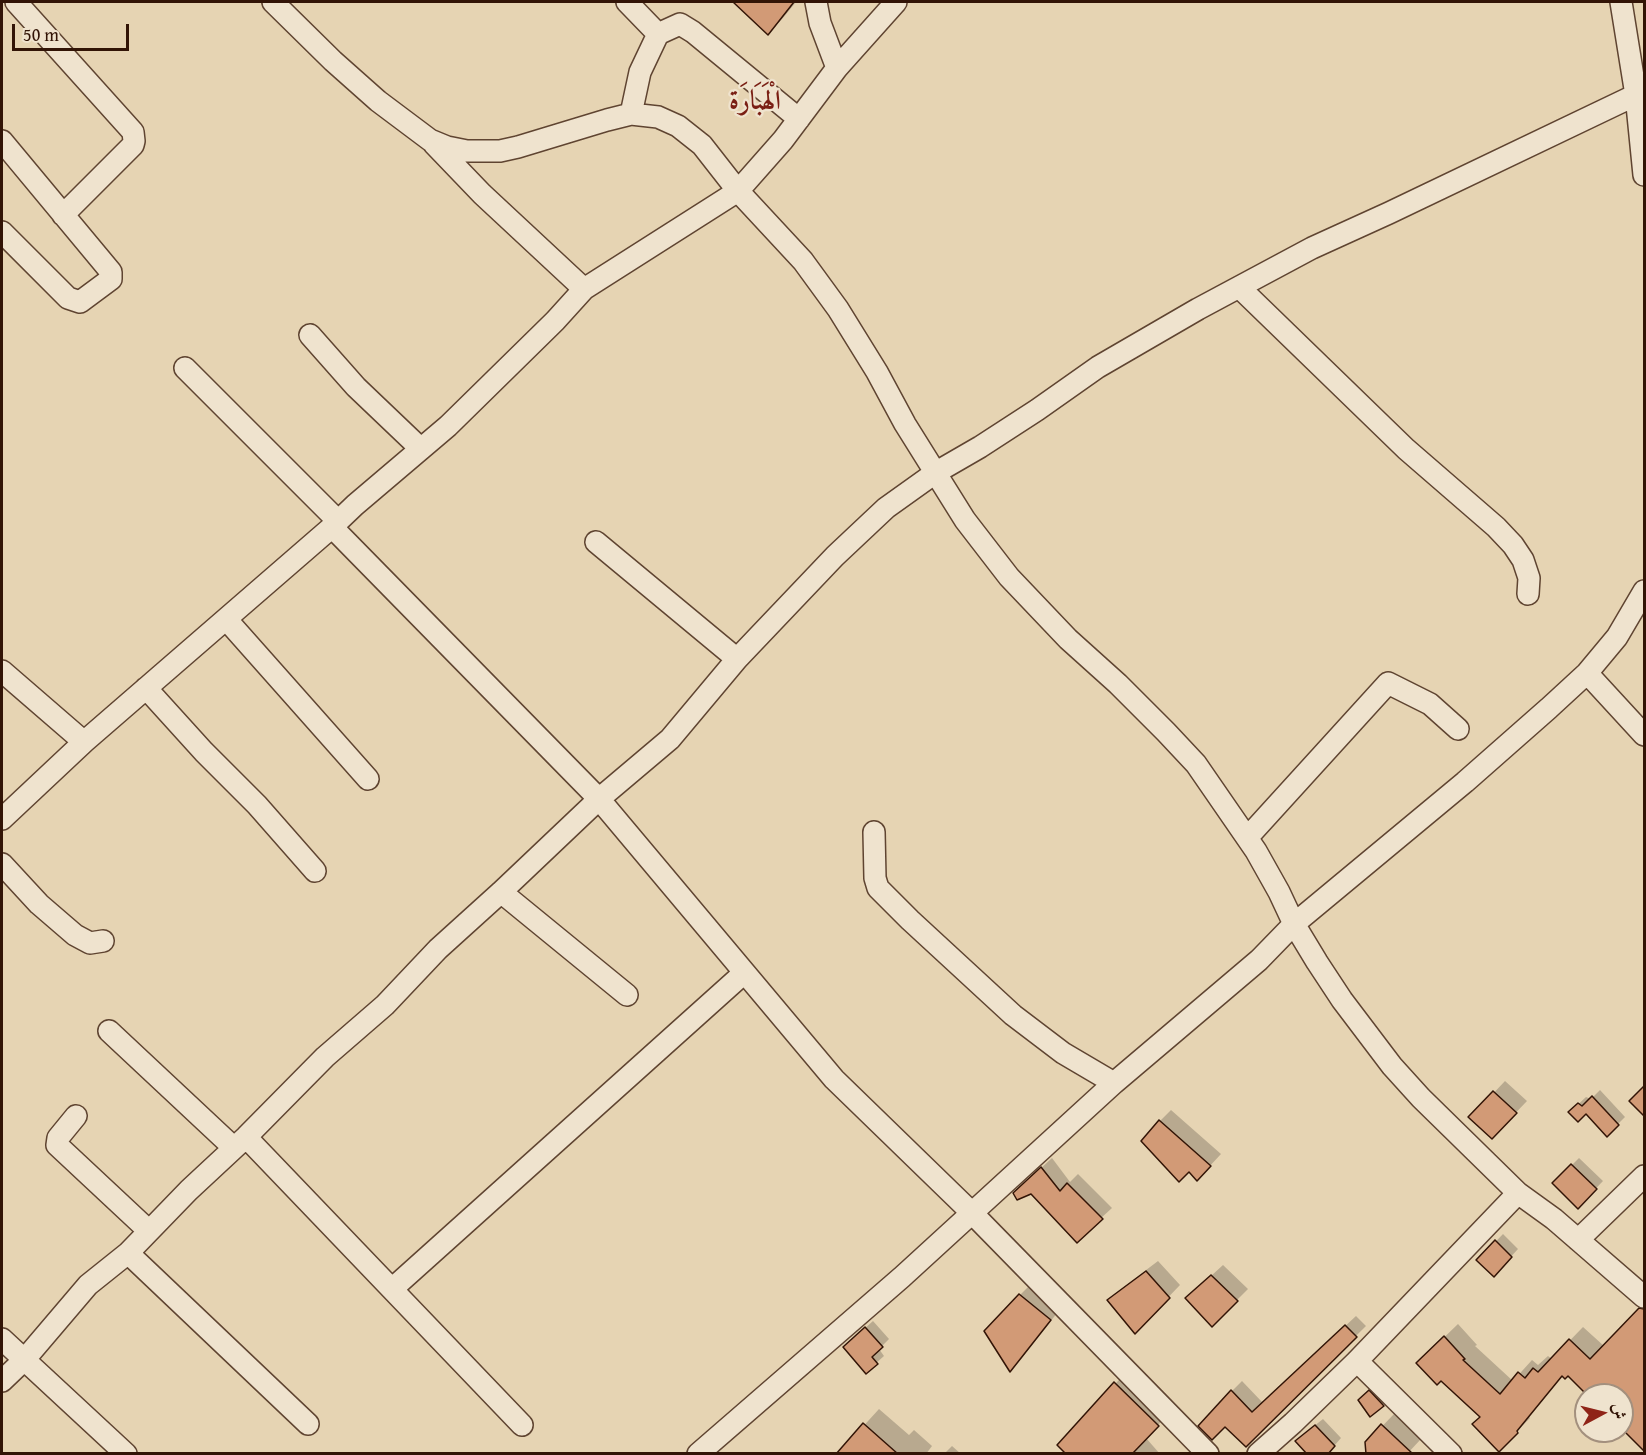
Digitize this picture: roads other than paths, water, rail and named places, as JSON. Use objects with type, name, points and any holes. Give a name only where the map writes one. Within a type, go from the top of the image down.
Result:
[{"type":"street","points":[[16,2],[133,132],[133,145],[63,215]]},
{"type":"street","points":[[273,2],[333,61],[378,100],[430,140],[482,194],[584,289]]},
{"type":"street","points":[[627,2],[658,34]]},
{"type":"street","points":[[816,2],[820,23],[837,68]]},
{"type":"street","points":[[2,819],[84,742],[448,426],[555,321],[584,289],[738,191],[783,140],[837,68],[896,2]]},
{"type":"street","points":[[1621,2],[1640,93],[1644,176]]},
{"type":"street","points":[[631,114],[640,72],[658,34],[680,24],[799,119]]},
{"type":"street","points":[[2,1381],[25,1359],[88,1285],[128,1253],[189,1190],[325,1058],[385,1005],[438,949],[599,799],[670,739],[736,659],[835,556],[886,508],[935,473],[989,441],[1098,367],[1144,340],[1312,249],[1640,93]]},
{"type":"street","points":[[430,140],[447,147],[467,151],[500,151],[631,114],[658,117],[678,126],[702,145],[738,191],[802,261],[838,309],[964,520],[1009,577],[1068,639],[1118,684],[1196,764],[1247,838],[1279,892],[1294,924],[1342,1000],[1392,1066],[1420,1098],[1518,1193],[1578,1239],[1644,1297]]},
{"type":"street","points":[[2,141],[111,272],[111,279],[80,302],[68,298],[2,232]]},
{"type":"street","points":[[1240,288],[1406,449],[1502,533],[1523,560],[1529,578],[1528,594]]},
{"type":"street","points":[[310,335],[356,387],[421,449]]},
{"type":"street","points":[[184,368],[599,799],[834,1079],[972,1213],[1208,1454]]},
{"type":"street","points":[[596,542],[736,659]]},
{"type":"street","points":[[698,1454],[902,1277],[1114,1083],[1259,960],[1294,924],[1465,782],[1587,673],[1617,637],[1644,591]]},
{"type":"street","points":[[226,619],[368,779]]},
{"type":"street","points":[[2,671],[84,742]]},
{"type":"street","points":[[1587,673],[1644,735]]},
{"type":"street","points":[[1247,838],[1388,682],[1430,704],[1458,729]]},
{"type":"street","points":[[146,688],[204,752],[257,805],[315,871]]},
{"type":"street","points":[[874,832],[875,878],[878,888],[1013,1015],[1063,1053],[1114,1083]]},
{"type":"street","points":[[2,864],[39,904],[75,935],[90,943],[103,941]]},
{"type":"street","points":[[501,892],[627,995]]},
{"type":"street","points":[[392,1288],[744,973]]},
{"type":"street","points":[[109,1030],[240,1142],[392,1288],[522,1425]]},
{"type":"street","points":[[76,1116],[58,1138],[57,1145],[150,1231]]},
{"type":"street","points":[[1578,1239],[1644,1176]]},
{"type":"street","points":[[1258,1454],[1357,1361],[1518,1193]]},
{"type":"street","points":[[128,1253],[308,1424]]},
{"type":"street","points":[[2,1339],[126,1454]]},
{"type":"street","points":[[1357,1361],[1451,1454]]},
{"type":"district","name":"الْهَبَارَة","points":[[755,102]]}]
